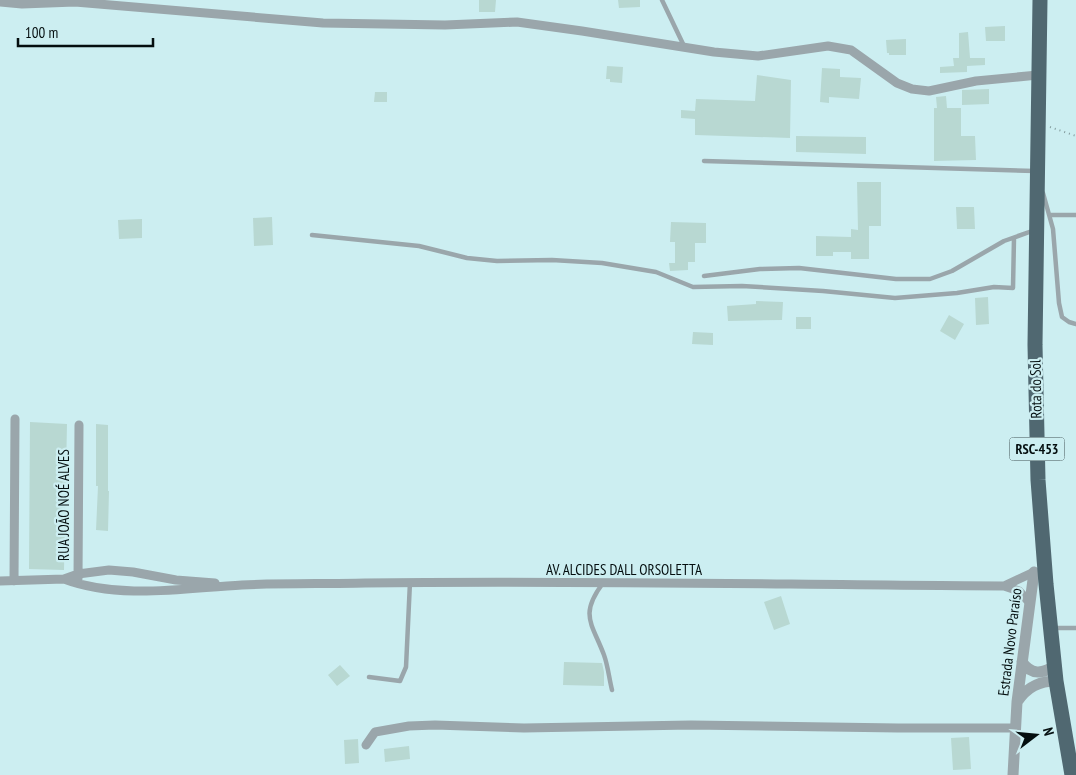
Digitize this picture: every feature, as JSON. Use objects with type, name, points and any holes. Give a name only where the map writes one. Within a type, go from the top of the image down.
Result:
[{"type":"highway","name":"Rota do Sol","points":[[1040,0],[1035,345],[1038,480],[1050,628],[1072,775]]},
{"type":"highway","points":[[1034,572],[1042,534]]},
{"type":"street","points":[[0,2],[22,4],[75,2],[323,22],[445,25],[517,22],[685,48],[758,56],[828,46],[851,50],[897,84],[912,89],[929,91],[976,81],[1038,75]]},
{"type":"street","points":[[14,581],[15,419]]},
{"type":"street","name":"RUA JOÃO NOÉ ALVES","points":[[78,425],[78,584]]},
{"type":"street","points":[[0,581],[64,579],[78,574],[109,570],[176,580],[244,585]]},
{"type":"street","points":[[1004,586],[1034,572]]},
{"type":"street","name":"Estrada Novo Paraíso","points":[[1013,775],[1017,702],[1034,572]]},
{"type":"street","points":[[64,579],[78,584],[107,589],[142,590],[244,585]]},
{"type":"street","name":"AV. ALCIDES DALL ORSOLETTA","points":[[244,585],[410,582],[1004,586]]},
{"type":"street","points":[[1004,586],[1019,591],[1030,603]]},
{"type":"street","points":[[1022,662],[1026,668],[1036,673],[1048,671],[1056,674]]},
{"type":"street","points":[[1017,702],[1029,688],[1047,681],[1056,674]]},
{"type":"street","points":[[366,745],[375,732],[409,726],[524,728],[691,725],[1015,728]]},
{"type":"lane","points":[[662,0],[685,48]]},
{"type":"lane","points":[[704,161],[1037,174],[1053,229],[1058,302],[1062,317],[1076,324]]},
{"type":"lane","points":[[1050,215],[1076,215]]},
{"type":"lane","points":[[704,276],[760,268],[799,268],[896,279],[930,279],[952,271],[1004,241],[1036,229]]},
{"type":"lane","points":[[312,235],[419,246],[467,258],[497,261],[552,260],[602,263],[656,272],[693,287],[742,286],[895,298],[957,294],[994,287],[1012,288],[1014,238]]},
{"type":"lane","points":[[369,677],[400,681],[406,667],[410,582]]},
{"type":"lane","points":[[603,583],[592,598],[589,618],[605,657],[612,690]]},
{"type":"lane","points":[[1050,628],[1076,628]]},
{"type":"path","points":[[1037,122],[1076,136]]},
{"type":"building","points":[[479,0],[496,0],[495,12],[479,12]]},
{"type":"building","points":[[618,0],[640,0],[640,7],[619,8]]},
{"type":"building","points":[[1005,26],[1005,41],[986,41],[985,27]]},
{"type":"building","points":[[968,32],[970,58],[985,58],[985,65],[967,66],[967,72],[940,73],[940,67],[954,66],[953,58],[959,58],[959,33]]},
{"type":"building","points":[[906,39],[906,55],[889,55],[887,53],[886,40]]},
{"type":"building","points":[[607,66],[623,67],[622,83],[610,82],[610,79],[606,79]]},
{"type":"building","points":[[822,68],[840,69],[840,77],[861,78],[859,99],[829,97],[829,103],[820,102]]},
{"type":"building","points":[[757,75],[791,80],[790,138],[695,135],[695,119],[681,118],[681,110],[695,111],[696,99],[755,101]]},
{"type":"building","points":[[989,89],[989,104],[962,105],[962,90]]},
{"type":"building","points":[[375,92],[387,92],[387,102],[374,102]]},
{"type":"building","points":[[946,96],[947,108],[961,108],[961,136],[975,136],[976,160],[934,161],[934,108],[937,108],[936,97]]},
{"type":"building","points":[[796,136],[866,137],[866,154],[796,152]]},
{"type":"building","points":[[857,182],[881,182],[881,226],[869,226],[869,259],[851,259],[851,252],[833,252],[833,256],[816,256],[816,236],[851,237],[851,229],[858,230]]},
{"type":"building","points":[[956,207],[974,207],[975,229],[957,229]]},
{"type":"building","points":[[272,217],[273,245],[254,246],[253,218]]},
{"type":"building","points":[[142,219],[142,238],[119,239],[118,220]]},
{"type":"building","points":[[671,222],[706,223],[706,243],[695,243],[695,262],[688,262],[688,270],[670,271],[669,263],[675,263],[675,242],[670,242]]},
{"type":"building","points":[[988,297],[989,324],[976,325],[975,298]]},
{"type":"building","points":[[756,301],[783,302],[782,320],[728,321],[727,306],[756,304]]},
{"type":"building","points":[[949,315],[964,324],[955,340],[940,331]]},
{"type":"building","points":[[796,317],[811,317],[811,329],[796,329]]},
{"type":"building","points":[[693,332],[713,333],[713,345],[692,344]]},
{"type":"building","points":[[30,422],[67,424],[64,570],[29,569]]},
{"type":"building","points":[[96,424],[108,425],[108,531],[96,530],[98,486],[96,486]]},
{"type":"building","points":[[781,596],[790,624],[774,630],[764,602]]},
{"type":"building","points":[[564,662],[602,663],[604,686],[563,685]]},
{"type":"building","points":[[340,665],[350,676],[337,686],[328,675]]},
{"type":"building","points":[[969,737],[971,769],[953,770],[951,738]]},
{"type":"building","points":[[358,739],[359,763],[345,764],[344,740]]},
{"type":"building","points":[[409,746],[410,759],[385,762],[384,749]]}]
